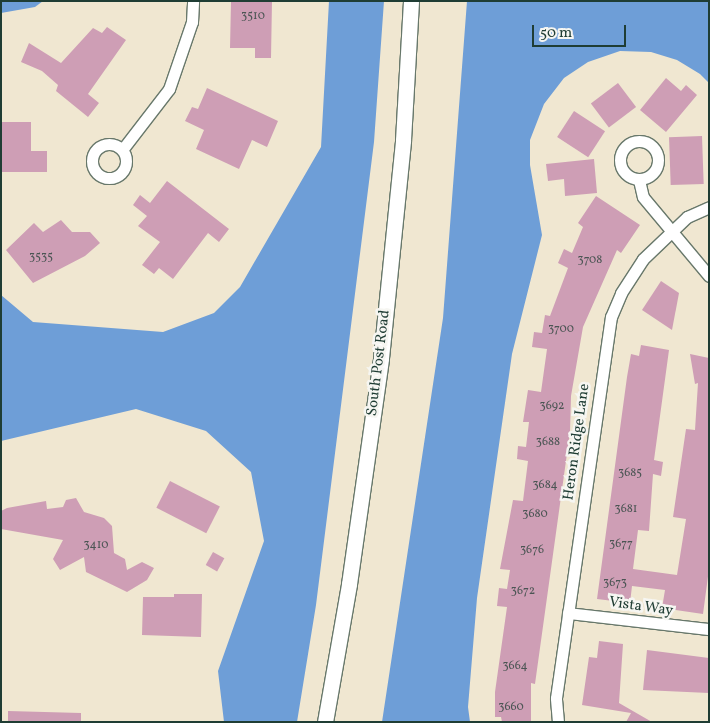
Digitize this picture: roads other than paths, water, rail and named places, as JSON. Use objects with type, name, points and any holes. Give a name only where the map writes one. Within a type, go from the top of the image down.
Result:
[{"type":"street","points":[[122,150],[169,89],[190,30],[193,1]]},
{"type":"street","name":"South Post Road","points":[[325,722],[349,584],[381,358],[403,140],[410,1]]},
{"type":"street","points":[[639,180],[643,197],[669,232],[709,276]]},
{"type":"street","name":"Heron Ridge Lane","points":[[558,722],[556,698],[611,318],[621,293],[643,259],[669,232],[687,217],[709,207]]},
{"type":"street","name":"Vista Way","points":[[568,613],[709,629]]},
{"type":"water","points":[[1,1],[43,1],[35,7],[1,13]]},
{"type":"water","points":[[329,1],[384,1],[374,142],[316,605],[297,722],[224,722],[218,671],[264,541],[251,472],[206,431],[136,409],[1,441],[1,295],[33,322],[163,332],[214,313],[240,287],[321,147]]},
{"type":"water","points":[[467,1],[709,1],[709,83],[700,74],[677,60],[651,52],[620,51],[588,62],[564,78],[544,104],[530,140],[530,165],[542,235],[512,354],[477,598],[468,707],[470,722],[382,722],[443,318]]}]
